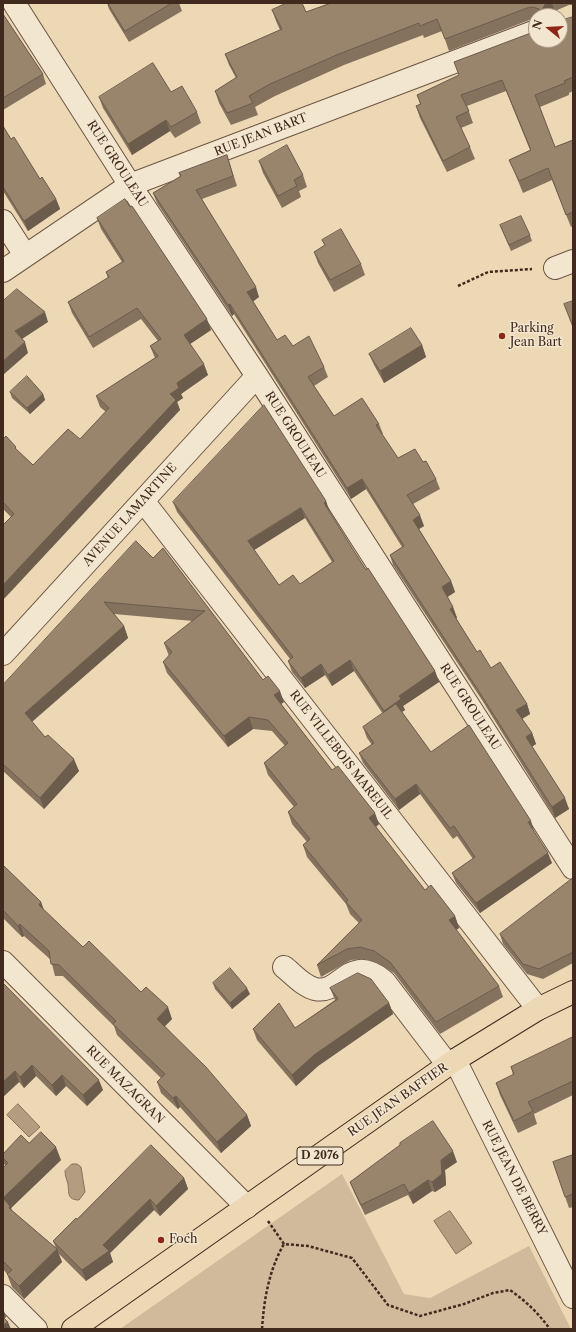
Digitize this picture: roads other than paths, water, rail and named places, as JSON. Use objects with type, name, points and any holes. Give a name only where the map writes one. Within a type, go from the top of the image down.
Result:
[{"type":"main road","name":"RUE JEAN BAFFIER","points":[[73,1329],[451,1062],[538,1009],[573,992]]},
{"type":"street","name":"RUE GROULEAU","points":[[14,3],[130,185],[257,376],[573,868]]},
{"type":"street","name":"RUE JEAN BART","points":[[3,271],[130,185],[528,34]]},
{"type":"street","points":[[3,221],[25,255]]},
{"type":"street","name":"AVENUE LAMARTINE","points":[[3,654],[144,502],[257,376]]},
{"type":"street","name":"RUE VILLEBOIS MAREUIL","points":[[144,502],[538,1009]]},
{"type":"street","name":"RUE MAZAGRAN","points":[[3,962],[247,1207]]},
{"type":"street","name":"RUE JEAN DE BERRY","points":[[284,967],[305,984],[315,989],[328,987],[354,972],[365,970],[374,973],[384,981],[451,1062],[573,1297]]},
{"type":"street","points":[[3,1296],[36,1329]]},
{"type":"place","name":"Parking Jean Bart","points":[[502,336]]},
{"type":"place","name":"Foch","points":[[161,1240]]}]
